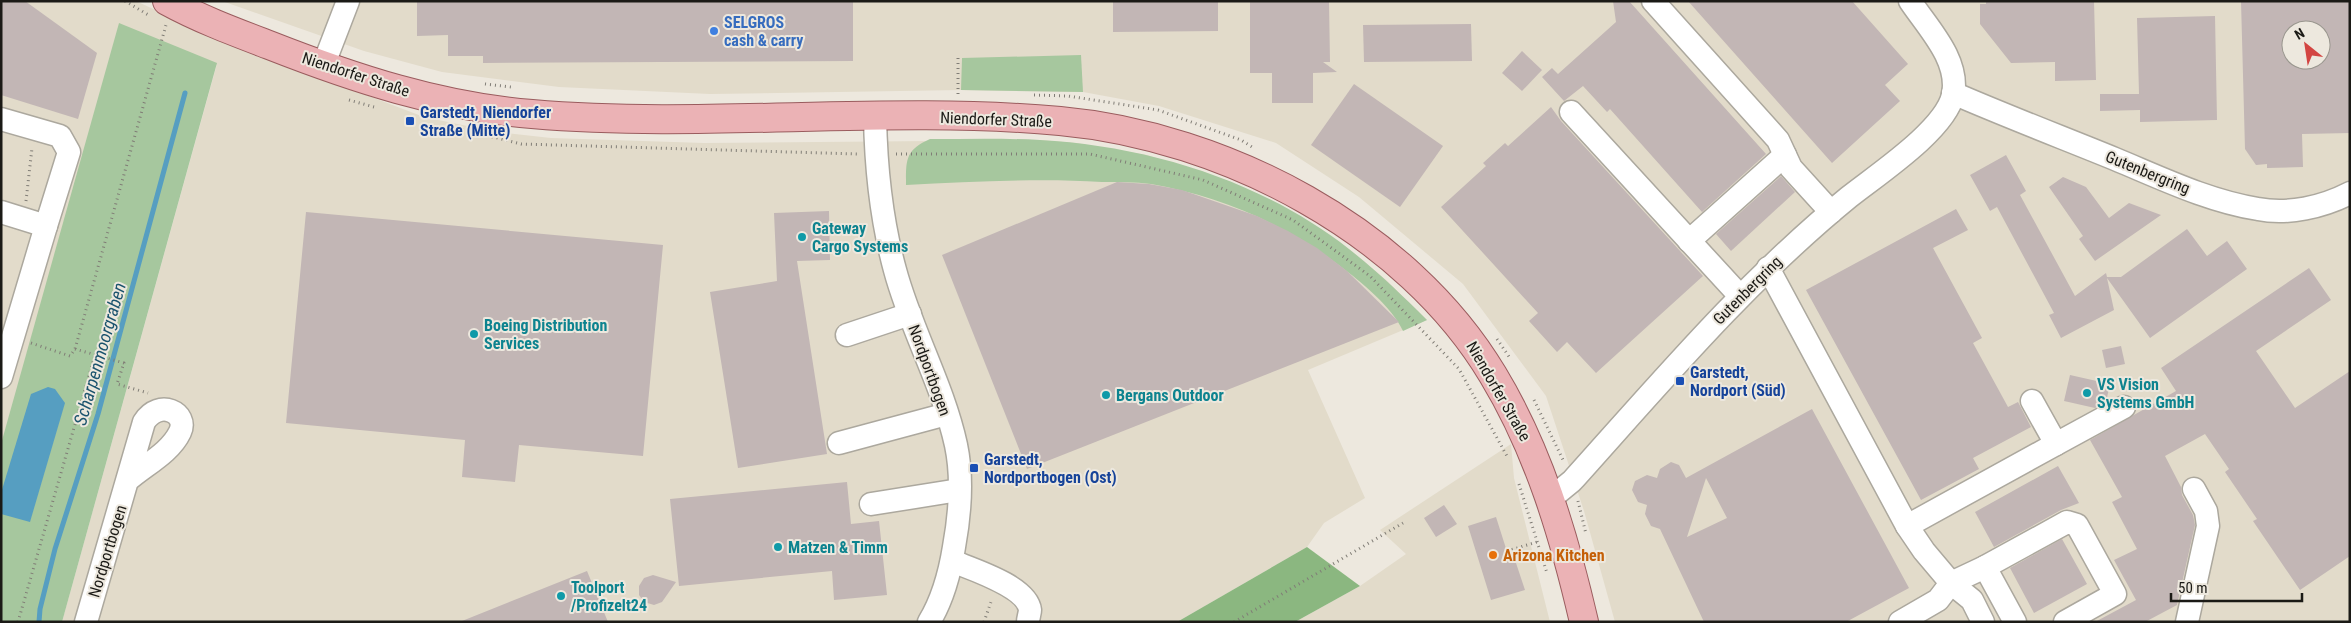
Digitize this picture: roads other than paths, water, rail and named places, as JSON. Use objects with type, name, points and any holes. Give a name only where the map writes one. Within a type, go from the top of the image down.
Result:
[{"type":"main road","name":"Niendorfer Straße","points":[[161,16],[214,24],[323,66],[403,90],[472,106],[529,114],[602,119],[707,120],[980,116],[1063,121],[1148,136],[1226,161],[1312,202],[1399,263],[1461,327],[1492,373],[1531,446],[1550,499],[1584,622]]},
{"type":"street","points":[[323,66],[348,1]]},
{"type":"street","points":[[1654,1],[1778,140],[1792,168],[1831,212]]},
{"type":"street","name":"Gutenbergring","points":[[1550,499],[1572,480],[1740,296],[1768,268],[1831,212],[1930,131],[1945,113],[1953,94],[1952,71],[1948,61],[1910,1]]},
{"type":"street","name":"Gutenbergring","points":[[1953,94],[2221,200],[2258,209],[2288,210],[2313,206],[2350,192]]},
{"type":"street","points":[[1571,112],[1740,296]]},
{"type":"street","name":"Nordportbogen","points":[[875,117],[876,154],[883,224],[895,272],[947,414],[956,446],[960,516],[952,561],[935,620]]},
{"type":"street","points":[[1,119],[60,136],[69,152],[1,377]]},
{"type":"street","points":[[1689,241],[1785,155]]},
{"type":"street","points":[[1,212],[46,226]]},
{"type":"street","points":[[1768,268],[1907,526],[1924,551],[1951,583],[1972,600],[1983,622]]},
{"type":"street","points":[[847,335],[910,314]]},
{"type":"street","points":[[2032,401],[2056,444]]},
{"type":"street","points":[[1907,526],[2124,407]]},
{"type":"street","name":"Nordportbogen","points":[[86,622],[144,422],[149,413],[160,409],[170,410],[178,416],[182,424],[181,431],[162,454],[128,480]]},
{"type":"street","points":[[839,443],[947,414]]},
{"type":"street","points":[[2187,622],[2208,526],[2206,511],[2194,489]]},
{"type":"street","points":[[871,504],[959,490]]},
{"type":"street","points":[[1900,622],[1938,600],[1951,583],[2067,522],[2077,525],[2116,594],[2073,620]]},
{"type":"street","points":[[952,561],[1012,588],[1025,599],[1030,610],[1028,622]]},
{"type":"street","points":[[1984,567],[2015,622]]},
{"type":"water","points":[[48,387],[55,389],[65,403],[30,522],[1,514],[1,493],[31,394]]},
{"type":"waterway","name":"Scharpenmoorgraben","points":[[39,622],[40,609],[55,549],[98,414],[185,93]]},
{"type":"place","name":"SELGROS cash & carry","points":[[714,31]]},
{"type":"place","name":"Garstedt, Niendorfer Straße (Mitte)","points":[[410,121]]},
{"type":"place","name":"Gateway Cargo Systems","points":[[802,237]]},
{"type":"place","name":"Boeing Distribution Services","points":[[474,334]]},
{"type":"place","name":"Garstedt, Nordport (Süd)","points":[[1680,381]]},
{"type":"place","name":"VS Vision Systems GmbH","points":[[2087,393]]},
{"type":"place","name":"Bergans Outdoor","points":[[1106,395]]},
{"type":"place","name":"Garstedt, Nordportbogen (Ost)","points":[[974,468]]},
{"type":"place","name":"Matzen & Timm","points":[[778,547]]},
{"type":"place","name":"Arizona Kitchen","points":[[1493,555]]},
{"type":"place","name":"Toolport /Profizelt24","points":[[561,596]]}]
